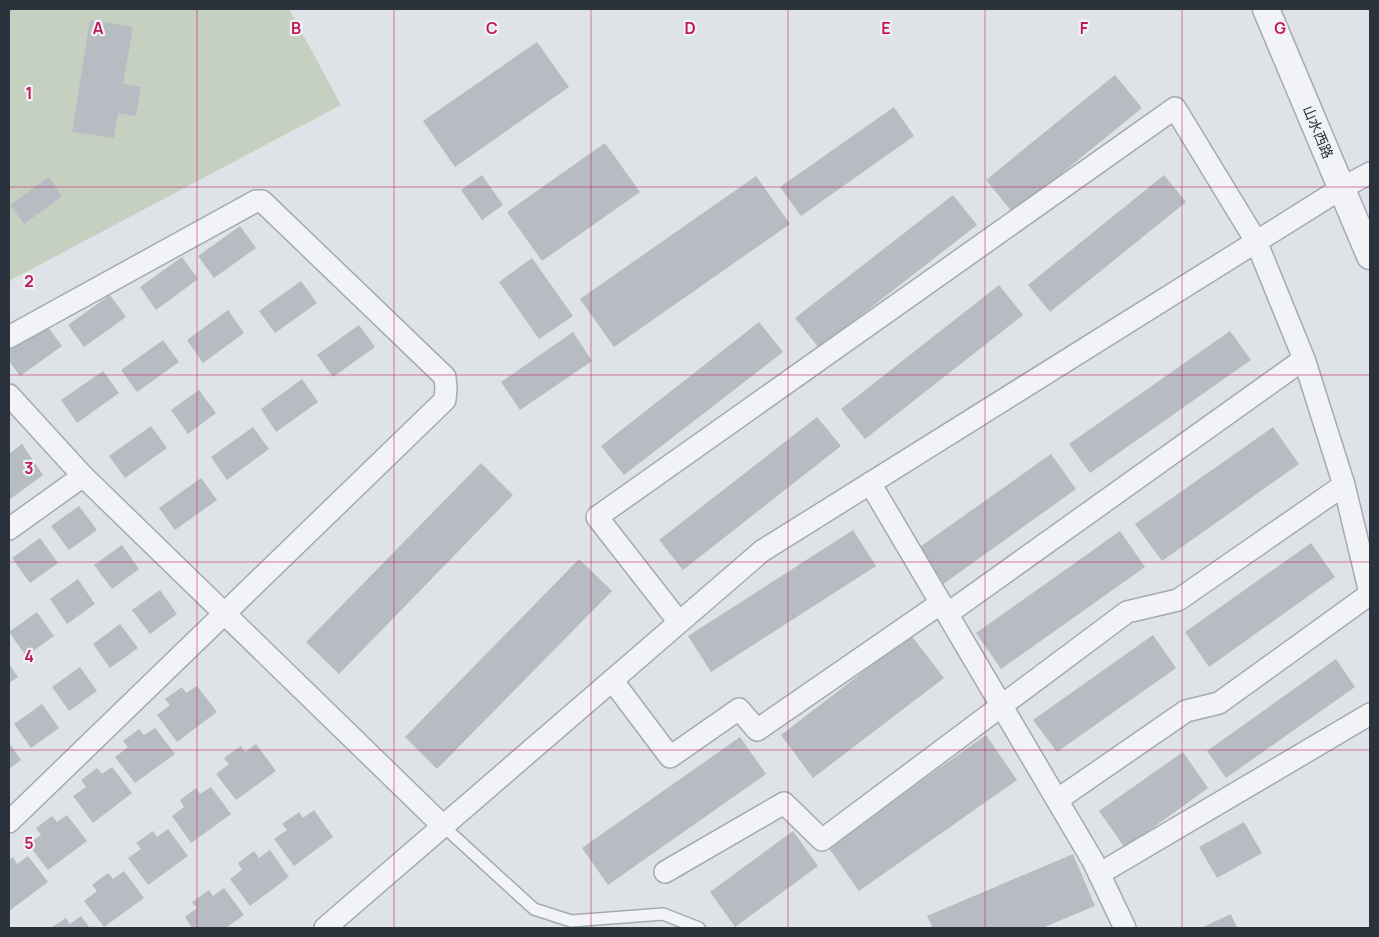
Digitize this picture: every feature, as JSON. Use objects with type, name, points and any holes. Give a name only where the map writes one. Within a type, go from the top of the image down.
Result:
[{"type":"street","name":"山水西路","points":[[1266,9],[1370,256]]},
{"type":"street","points":[[679,622],[597,517],[1175,108],[1256,241],[1304,359],[1344,486],[1370,594],[1219,703],[1186,711],[1057,800]]},
{"type":"street","points":[[325,928],[762,551],[1256,241],[1370,173]]},
{"type":"street","points":[[9,337],[256,201],[262,201],[445,377],[446,388],[445,400],[9,822]]},
{"type":"street","points":[[612,680],[670,757],[739,709],[758,730],[944,609],[1304,359]]},
{"type":"street","points":[[9,395],[83,476],[444,826]]},
{"type":"street","points":[[9,529],[83,476]]},
{"type":"street","points":[[870,483],[1057,800],[1099,874],[1125,928]]},
{"type":"street","points":[[665,872],[784,803],[822,840],[1127,612],[1178,600],[1344,486]]},
{"type":"street","points":[[1099,874],[1370,714]]},
{"type":"lane","points":[[444,826],[534,909],[571,920],[663,914],[699,928]]},
{"type":"green space","points":[[9,9],[289,9],[341,105],[9,281]]},
{"type":"building","points":[[90,20],[133,27],[123,84],[141,87],[136,116],[118,113],[114,138],[72,132]]},
{"type":"building","points":[[537,42],[569,87],[455,167],[423,121]]},
{"type":"building","points":[[1115,75],[1142,108],[1013,213],[986,180]]},
{"type":"building","points":[[894,107],[914,136],[801,216],[780,187]]},
{"type":"building","points":[[605,143],[640,192],[542,261],[507,212]]},
{"type":"building","points":[[482,175],[503,205],[482,220],[461,190]]},
{"type":"building","points":[[1164,175],[1186,202],[1050,312],[1028,285]]},
{"type":"building","points":[[756,176],[790,224],[614,347],[580,299]]},
{"type":"building","points":[[49,177],[62,196],[24,224],[10,205]]},
{"type":"building","points":[[953,195],[977,225],[819,348],[795,318]]},
{"type":"building","points":[[240,226],[256,248],[214,278],[198,256]]},
{"type":"building","points":[[182,257],[198,279],[156,310],[140,287]]},
{"type":"building","points":[[532,258],[573,316],[539,339],[499,282]]},
{"type":"building","points":[[301,281],[317,303],[275,333],[259,311]]},
{"type":"building","points":[[999,285],[1023,315],[865,439],[841,409]]},
{"type":"building","points":[[110,295],[126,317],[84,347],[68,325]]},
{"type":"building","points":[[228,310],[244,333],[203,363],[187,340]]},
{"type":"building","points":[[759,322],[783,352],[624,475],[601,446]]},
{"type":"building","points":[[45,323],[62,346],[20,376],[9,361],[9,350]]},
{"type":"building","points":[[359,325],[375,347],[333,377],[317,355]]},
{"type":"building","points":[[1230,331],[1251,360],[1090,473],[1069,444]]},
{"type":"building","points":[[573,332],[592,361],[520,410],[501,382]]},
{"type":"building","points":[[163,340],[179,362],[137,392],[121,370]]},
{"type":"building","points":[[103,371],[119,393],[77,423],[61,400]]},
{"type":"building","points":[[302,379],[318,402],[276,432],[261,409]]},
{"type":"building","points":[[199,390],[216,413],[188,434],[171,410]]},
{"type":"building","points":[[817,417],[841,446],[683,570],[659,540]]},
{"type":"building","points":[[151,426],[167,448],[125,478],[109,456]]},
{"type":"building","points":[[253,427],[269,449],[227,480],[211,457]]},
{"type":"building","points":[[1273,427],[1299,464],[1162,561],[1135,524]]},
{"type":"building","points":[[22,444],[43,475],[9,500],[9,454]]},
{"type":"building","points":[[1051,454],[1076,489],[942,585],[917,549]]},
{"type":"building","points":[[481,463],[513,495],[339,674],[306,642]]},
{"type":"building","points":[[201,478],[217,500],[175,530],[159,508]]},
{"type":"building","points":[[79,506],[97,530],[69,550],[51,526]]},
{"type":"building","points":[[853,530],[876,566],[711,672],[688,636]]},
{"type":"building","points":[[1120,531],[1145,567],[1001,669],[976,633]]},
{"type":"building","points":[[40,538],[58,563],[30,583],[12,558]]},
{"type":"building","points":[[1311,543],[1335,577],[1209,667],[1185,632]]},
{"type":"building","points":[[122,545],[139,569],[112,589],[94,565]]},
{"type":"building","points":[[579,559],[612,591],[437,769],[405,737]]},
{"type":"building","points":[[78,579],[95,604],[67,624],[50,599]]},
{"type":"building","points":[[160,590],[177,614],[150,634],[132,610]]},
{"type":"building","points":[[37,612],[54,636],[26,656],[9,632]]},
{"type":"building","points":[[120,624],[138,648],[110,668],[93,644]]},
{"type":"building","points":[[911,635],[944,678],[813,778],[781,735]]},
{"type":"building","points":[[1153,635],[1176,668],[1057,752],[1033,720]]},
{"type":"building","points":[[1336,659],[1355,687],[1226,778],[1207,751]]},
{"type":"building","points":[[9,664],[18,677],[9,683]]},
{"type":"building","points":[[80,667],[97,691],[69,711],[52,687]]},
{"type":"building","points":[[197,686],[217,712],[177,742],[157,715],[170,705],[165,699],[182,687],[186,693]]},
{"type":"building","points":[[42,704],[59,728],[31,748],[14,724]]},
{"type":"building","points":[[155,728],[175,754],[135,783],[115,757],[128,747],[123,741],[139,729],[144,735]]},
{"type":"building","points":[[986,735],[1017,780],[859,891],[828,847]]},
{"type":"building","points":[[740,737],[766,774],[608,885],[582,848]]},
{"type":"building","points":[[9,743],[21,760],[9,769]]},
{"type":"building","points":[[256,744],[276,771],[236,800],[216,774],[229,764],[224,758],[241,746],[245,752]]},
{"type":"building","points":[[1183,752],[1208,788],[1125,848],[1099,811]]},
{"type":"building","points":[[112,767],[132,793],[93,823],[73,796],[86,787],[81,780],[97,768],[102,774]]},
{"type":"building","points":[[211,787],[231,814],[191,843],[172,816],[184,807],[180,800],[196,788],[200,794]]},
{"type":"building","points":[[314,810],[333,837],[294,866],[274,839],[287,830],[282,824],[299,812],[303,818]]},
{"type":"building","points":[[67,815],[87,841],[48,870],[28,844],[41,835],[36,828],[52,816],[57,822]]},
{"type":"building","points":[[1244,822],[1262,853],[1217,878],[1199,847]]},
{"type":"building","points":[[168,829],[188,856],[148,885],[128,858],[141,849],[136,843],[153,831],[157,837]]},
{"type":"building","points":[[793,831],[818,866],[735,927],[710,892]]},
{"type":"building","points":[[270,850],[289,877],[250,906],[230,879],[242,870],[238,863],[254,851],[259,858]]},
{"type":"building","points":[[1073,854],[1095,906],[1042,928],[933,928],[927,916]]},
{"type":"building","points":[[28,856],[48,882],[9,911],[9,860],[13,857],[17,864]]},
{"type":"building","points":[[124,871],[144,898],[104,927],[84,901],[97,891],[92,885],[108,873],[113,879]]},
{"type":"building","points":[[224,888],[244,915],[226,928],[192,928],[185,917],[197,908],[192,902],[209,890],[213,896]]},
{"type":"building","points":[[1231,914],[1237,928],[1201,928]]},
{"type":"building","points":[[81,916],[90,928],[51,928],[66,918],[70,924]]}]
